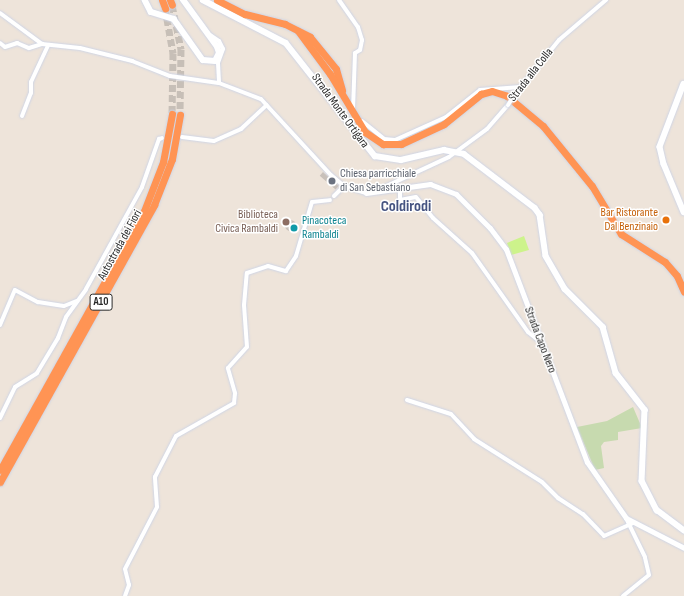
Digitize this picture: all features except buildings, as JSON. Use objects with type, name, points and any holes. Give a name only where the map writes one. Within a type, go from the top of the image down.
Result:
[{"type":"highway","points":[[162,0],[164,8]]},
{"type":"highway","points":[[217,0],[236,10],[285,24],[314,41],[336,69],[344,100],[368,136],[383,144],[395,145],[444,124],[481,94],[492,91],[507,96],[543,126],[592,186],[621,234],[665,262],[677,276],[684,292]]},
{"type":"highway","points":[[224,0],[236,10]]},
{"type":"highway","name":"Autostrada dei Fiori","points":[[0,470],[144,211],[163,162],[172,114]]},
{"type":"highway","name":"Autostrada dei Fiori","points":[[0,481],[147,218],[172,159],[180,115]]},
{"type":"main road","points":[[145,0],[151,12],[174,19],[201,58],[209,62],[215,61],[219,53],[209,35],[183,0]]},
{"type":"main road","name":"Strada Monte Ortigara","points":[[202,0],[286,43],[371,153],[382,159],[401,160],[444,150],[457,151],[483,165],[528,201],[540,215],[546,256],[566,289],[603,327],[616,373],[645,410],[642,481],[657,510],[684,530]]},
{"type":"main road","points":[[684,84],[661,140],[660,152],[684,212]]},
{"type":"street","points":[[339,0],[358,27],[362,40],[360,50],[355,53],[353,110],[374,133],[384,139],[395,140],[446,117],[480,90],[521,87]]},
{"type":"street","name":"Strada alla Colla","points":[[378,190],[428,169],[457,151],[487,129],[508,105],[515,94],[559,40],[606,0]]},
{"type":"street","points":[[0,13],[42,44],[48,46],[80,48],[132,61],[170,76],[219,83],[261,100],[286,129],[344,186],[366,193]]},
{"type":"street","points":[[209,35],[219,41],[223,49],[218,63],[219,83]]},
{"type":"street","points":[[0,43],[5,46],[20,43],[29,48],[42,44]]},
{"type":"street","points":[[22,116],[31,93],[31,82],[48,46]]},
{"type":"street","points":[[182,137],[214,141],[241,129],[266,105]]},
{"type":"street","points":[[347,117],[350,124]]},
{"type":"street","points":[[0,418],[15,387],[39,370],[142,186],[159,139],[162,138]]},
{"type":"street","name":"Strada Capo Nero","points":[[366,193],[378,190],[400,190],[418,184],[443,187],[456,194],[490,228],[506,249],[539,341],[587,462],[631,524],[684,548]]},
{"type":"street","points":[[125,596],[129,585],[125,569],[157,507],[154,477],[176,436],[234,403],[235,393],[227,371],[247,347],[244,305],[247,273],[268,266],[286,271],[296,256],[312,202],[332,198],[344,186]]},
{"type":"street","points":[[400,190],[400,200],[416,197],[433,218],[472,253],[528,332],[539,341]]},
{"type":"street","points":[[0,325],[15,290],[38,302],[64,306],[78,301]]},
{"type":"street","points":[[407,400],[451,414],[474,439],[542,482],[558,498],[583,514],[604,536],[631,524],[645,557],[648,574],[623,596]]},
{"type":"green space","points":[[524,236],[529,250],[511,255],[507,243]]},
{"type":"green space","points":[[633,407],[642,428],[618,432],[618,440],[604,442],[601,446],[604,468],[595,470],[577,427],[607,421]]},
{"type":"tunnel","points":[[172,5],[181,49],[180,115]]},
{"type":"tunnel","points":[[165,8],[173,53],[172,114]]},
{"type":"place","name":"Chiesa parricchiale di San Sebastiano","points":[[332,181]]},
{"type":"place","name":"Bar Ristorante Dal Benzinaio","points":[[666,220]]},
{"type":"place","name":"Biblioteca Civica Rambaldi","points":[[286,222]]},
{"type":"place","name":"Pinacoteca Rambaldi","points":[[294,228]]},
{"type":"district","name":"Coldirodi","points":[[406,207]]}]
